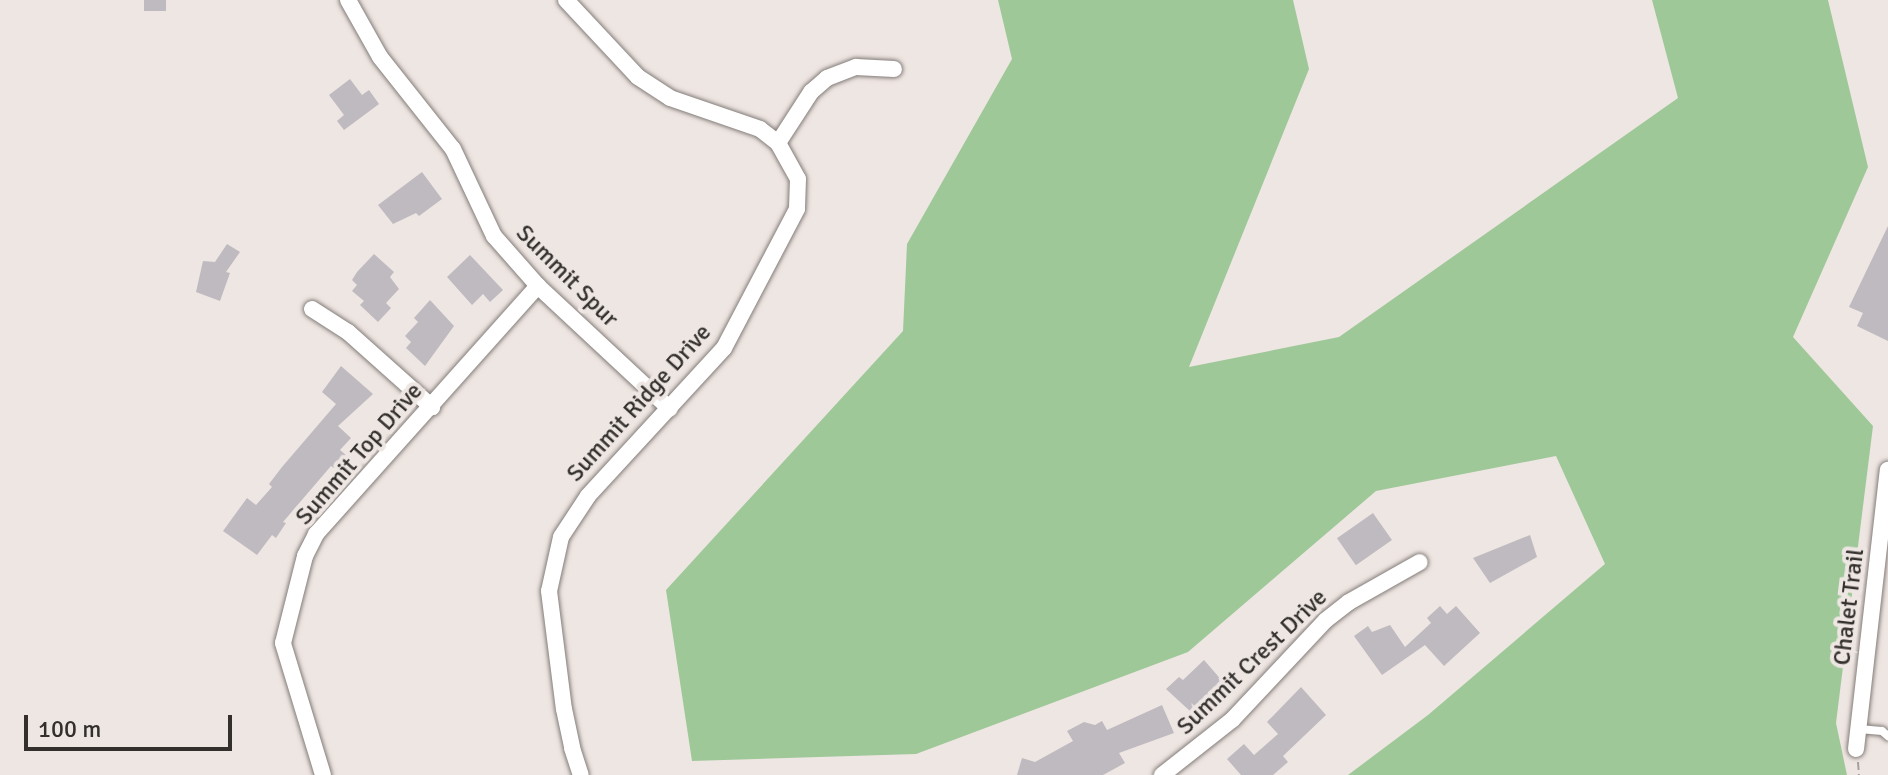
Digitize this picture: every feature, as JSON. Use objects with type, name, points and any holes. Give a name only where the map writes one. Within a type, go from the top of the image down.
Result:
[{"type":"street","name":"Summit Spur","points":[[348,0],[380,57],[453,149],[494,236],[538,286],[670,409]]},
{"type":"street","points":[[566,0],[638,77],[670,98],[760,129],[778,143],[811,92],[827,78],[856,67],[894,69]]},
{"type":"street","name":"Summit Ridge Drive","points":[[581,775],[572,748],[553,631],[549,591],[555,554],[569,522],[588,496],[724,348],[797,209],[798,179],[778,143]]},
{"type":"street","name":"Summit Top Drive","points":[[323,775],[283,643],[295,587],[316,534],[538,286]]},
{"type":"street","points":[[312,309],[348,332],[432,407]]},
{"type":"street","name":"Chalet Trail","points":[[1856,749],[1883,560],[1888,470]]},
{"type":"street","name":"Summit Crest Drive","points":[[1162,775],[1232,720],[1326,620],[1349,602],[1420,562]]},
{"type":"lane","points":[[1859,729],[1882,731],[1888,736]]},
{"type":"green space","points":[[998,0],[1293,0],[1309,69],[1189,367],[1339,337],[1678,98],[1652,0],[1828,0],[1868,167],[1793,337],[1873,426],[1836,723],[1847,775],[1348,775],[1428,715],[1605,564],[1556,456],[1376,491],[1188,652],[916,754],[692,761],[666,590],[903,331],[907,244],[1012,59]]},
{"type":"building","points":[[144,0],[166,0],[166,11],[144,11]]},
{"type":"building","points":[[350,79],[362,95],[369,90],[379,104],[344,130],[337,121],[344,115],[329,95]]},
{"type":"building","points":[[422,172],[442,199],[419,216],[416,213],[393,224],[378,205]]},
{"type":"building","points":[[1888,226],[1888,341],[1857,326],[1863,313],[1849,307]]},
{"type":"building","points":[[227,244],[240,252],[226,272],[230,273],[220,301],[196,292],[203,261],[215,262]]},
{"type":"building","points":[[374,254],[394,272],[390,277],[399,289],[386,303],[391,308],[378,322],[360,305],[364,301],[352,291],[357,285],[352,280]]},
{"type":"building","points":[[470,255],[503,290],[490,302],[483,294],[472,305],[447,277]]},
{"type":"building","points":[[430,300],[454,326],[425,366],[406,348],[411,342],[405,336],[418,322],[414,318]]},
{"type":"building","points":[[341,366],[373,394],[338,426],[351,438],[340,450],[346,455],[334,468],[331,466],[283,522],[286,523],[276,538],[272,535],[257,555],[223,531],[247,498],[256,505],[272,487],[269,484],[282,467],[336,404],[322,392]]},
{"type":"building","points":[[1373,513],[1392,540],[1356,565],[1337,538]]},
{"type":"building","points":[[1530,535],[1537,557],[1490,583],[1473,558]]},
{"type":"building","points":[[1440,606],[1447,614],[1456,606],[1480,633],[1444,666],[1425,645],[1382,675],[1354,636],[1368,626],[1372,632],[1390,625],[1405,647],[1431,623],[1427,618]]},
{"type":"building","points":[[1204,660],[1224,683],[1191,712],[1166,689],[1179,677],[1183,680]]},
{"type":"building","points":[[1301,687],[1326,715],[1283,756],[1288,762],[1273,775],[1241,775],[1227,759],[1244,744],[1254,755],[1278,734],[1267,722]]},
{"type":"building","points":[[1162,705],[1174,733],[1119,753],[1125,763],[1103,775],[1017,775],[1022,758],[1035,762],[1073,741],[1067,731],[1084,722],[1095,725],[1102,721],[1107,730]]}]
